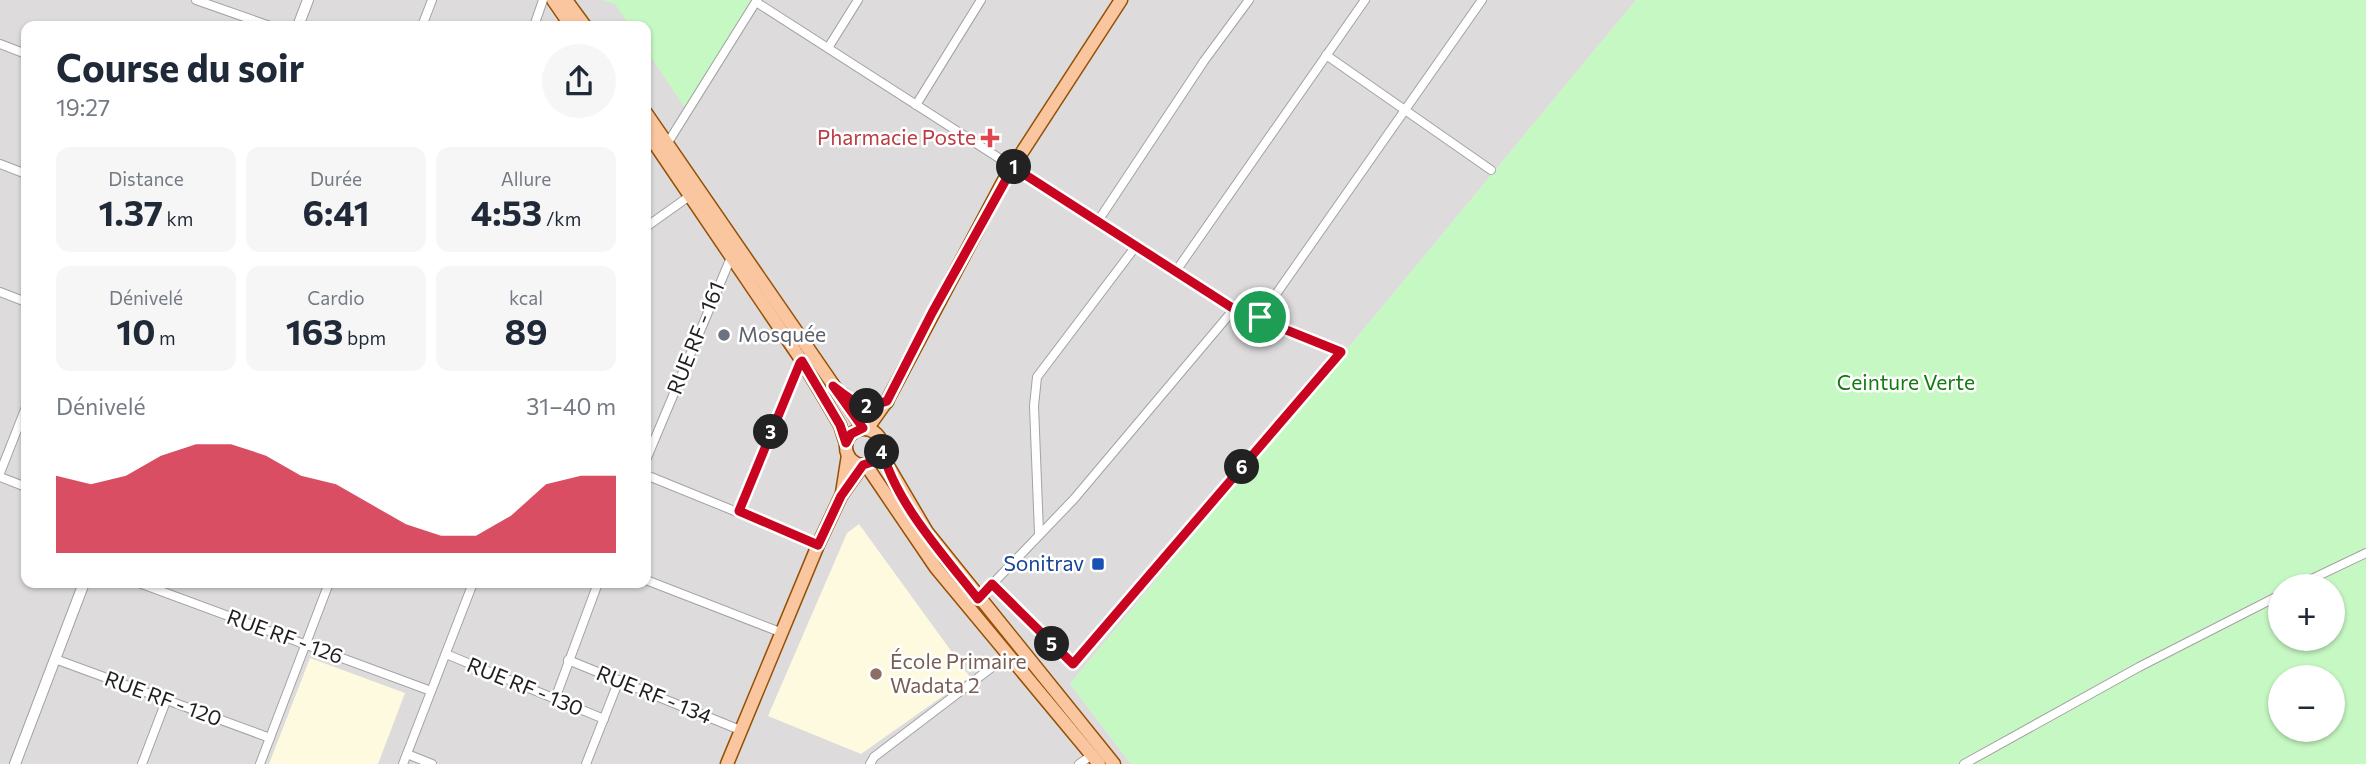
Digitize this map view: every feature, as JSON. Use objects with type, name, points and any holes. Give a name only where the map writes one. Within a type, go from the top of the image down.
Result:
[{"type":"main road","points":[[553,0],[568,21]]},
{"type":"main road","points":[[566,0],[581,21]]},
{"type":"main road","points":[[841,496],[851,434],[865,428],[887,401],[1013,167],[1121,0]]},
{"type":"main road","points":[[651,120],[833,386],[865,428],[877,434],[887,464],[915,515],[978,599],[1114,764]]},
{"type":"main road","points":[[651,138],[802,361],[840,425],[847,449],[864,465],[936,568],[1095,760]]},
{"type":"main road","points":[[833,386],[861,405],[873,407],[887,401]]},
{"type":"main road","points":[[727,764],[780,632],[841,496],[864,465],[877,460],[882,445],[887,401]]},
{"type":"street","points":[[196,0],[256,21]]},
{"type":"street","points":[[300,21],[308,0]]},
{"type":"street","points":[[424,21],[432,0]]},
{"type":"street","points":[[536,21],[543,0]]},
{"type":"street","points":[[828,48],[858,0]]},
{"type":"street","points":[[916,105],[981,0]]},
{"type":"street","points":[[1098,221],[1204,61],[1249,0]]},
{"type":"street","points":[[1176,271],[1365,0]]},
{"type":"street","points":[[1260,317],[1482,0]]},
{"type":"street","points":[[667,144],[757,1],[1234,309],[1260,317],[1341,352],[1073,664],[992,584]]},
{"type":"street","points":[[0,44],[21,52]]},
{"type":"street","points":[[1326,55],[1491,170]]},
{"type":"street","points":[[0,164],[21,172]]},
{"type":"street","points":[[651,223],[691,195]]},
{"type":"street","points":[[1039,533],[1034,406],[1037,377],[1136,246]]},
{"type":"street","name":"RUE RF - 161","points":[[651,448],[732,255]]},
{"type":"street","points":[[0,292],[21,300]]},
{"type":"street","points":[[978,599],[1074,499],[1234,309]]},
{"type":"street","points":[[739,511],[802,361]]},
{"type":"street","points":[[21,420],[0,475],[21,484]]},
{"type":"street","points":[[651,477],[818,545]]},
{"type":"street","points":[[2322,574],[2366,553]]},
{"type":"street","points":[[651,582],[780,632]]},
{"type":"street","points":[[15,764],[83,588]]},
{"type":"street","name":"RUE RF - 126","points":[[152,588],[431,691]]},
{"type":"street","points":[[260,764],[327,588]]},
{"type":"street","points":[[403,764],[470,588]]},
{"type":"street","points":[[555,699],[596,588]]},
{"type":"street","points":[[1964,764],[2139,667],[2268,601]]},
{"type":"street","name":"RUE RF - 130","points":[[446,654],[604,719]]},
{"type":"street","points":[[870,764],[874,757],[1008,655]]},
{"type":"street","name":"RUE RF - 120","points":[[55,659],[270,738]]},
{"type":"street","name":"RUE RF - 134","points":[[568,660],[740,730]]},
{"type":"street","points":[[586,764],[619,680]]},
{"type":"street","points":[[142,764],[166,701]]},
{"type":"street","points":[[407,754],[432,764]]},
{"type":"street","points":[[1079,764],[1095,760]]},
{"type":"shaded area","points":[[0,0],[1636,0],[1070,684],[1131,764],[0,764]]},
{"type":"shaded area","name":"École Primaire Wadata 2","points":[[859,524],[970,677],[861,754],[768,716],[847,533]]},
{"type":"shaded area","points":[[310,658],[405,693],[378,764],[269,764]]},
{"type":"green space","points":[[602,0],[751,0],[685,108],[651,57],[651,21],[627,21],[615,4]]},
{"type":"green space","name":"Ceinture Verte","points":[[1636,0],[2366,0],[2366,764],[1131,764],[1070,684]]},
{"type":"place","name":"Pharmacie Poste","points":[[990,138]]},
{"type":"place","name":"Mosquée","points":[[724,335]]},
{"type":"place","name":"Sonitrav","points":[[1098,564]]},
{"type":"place","name":"École Primaire Wadata 2","points":[[876,674]]},
{"type":"route","points":[[1013,167],[1234,309],[1260,317],[1310,342],[1341,352],[1073,664],[992,584],[978,599],[919,521],[885,461],[882,449],[875,461],[863,465],[841,496],[818,545],[739,511],[797,367],[802,361],[840,425],[846,443],[851,434],[863,428],[833,386],[851,401],[861,405],[873,407],[887,401],[1013,167]]}]
